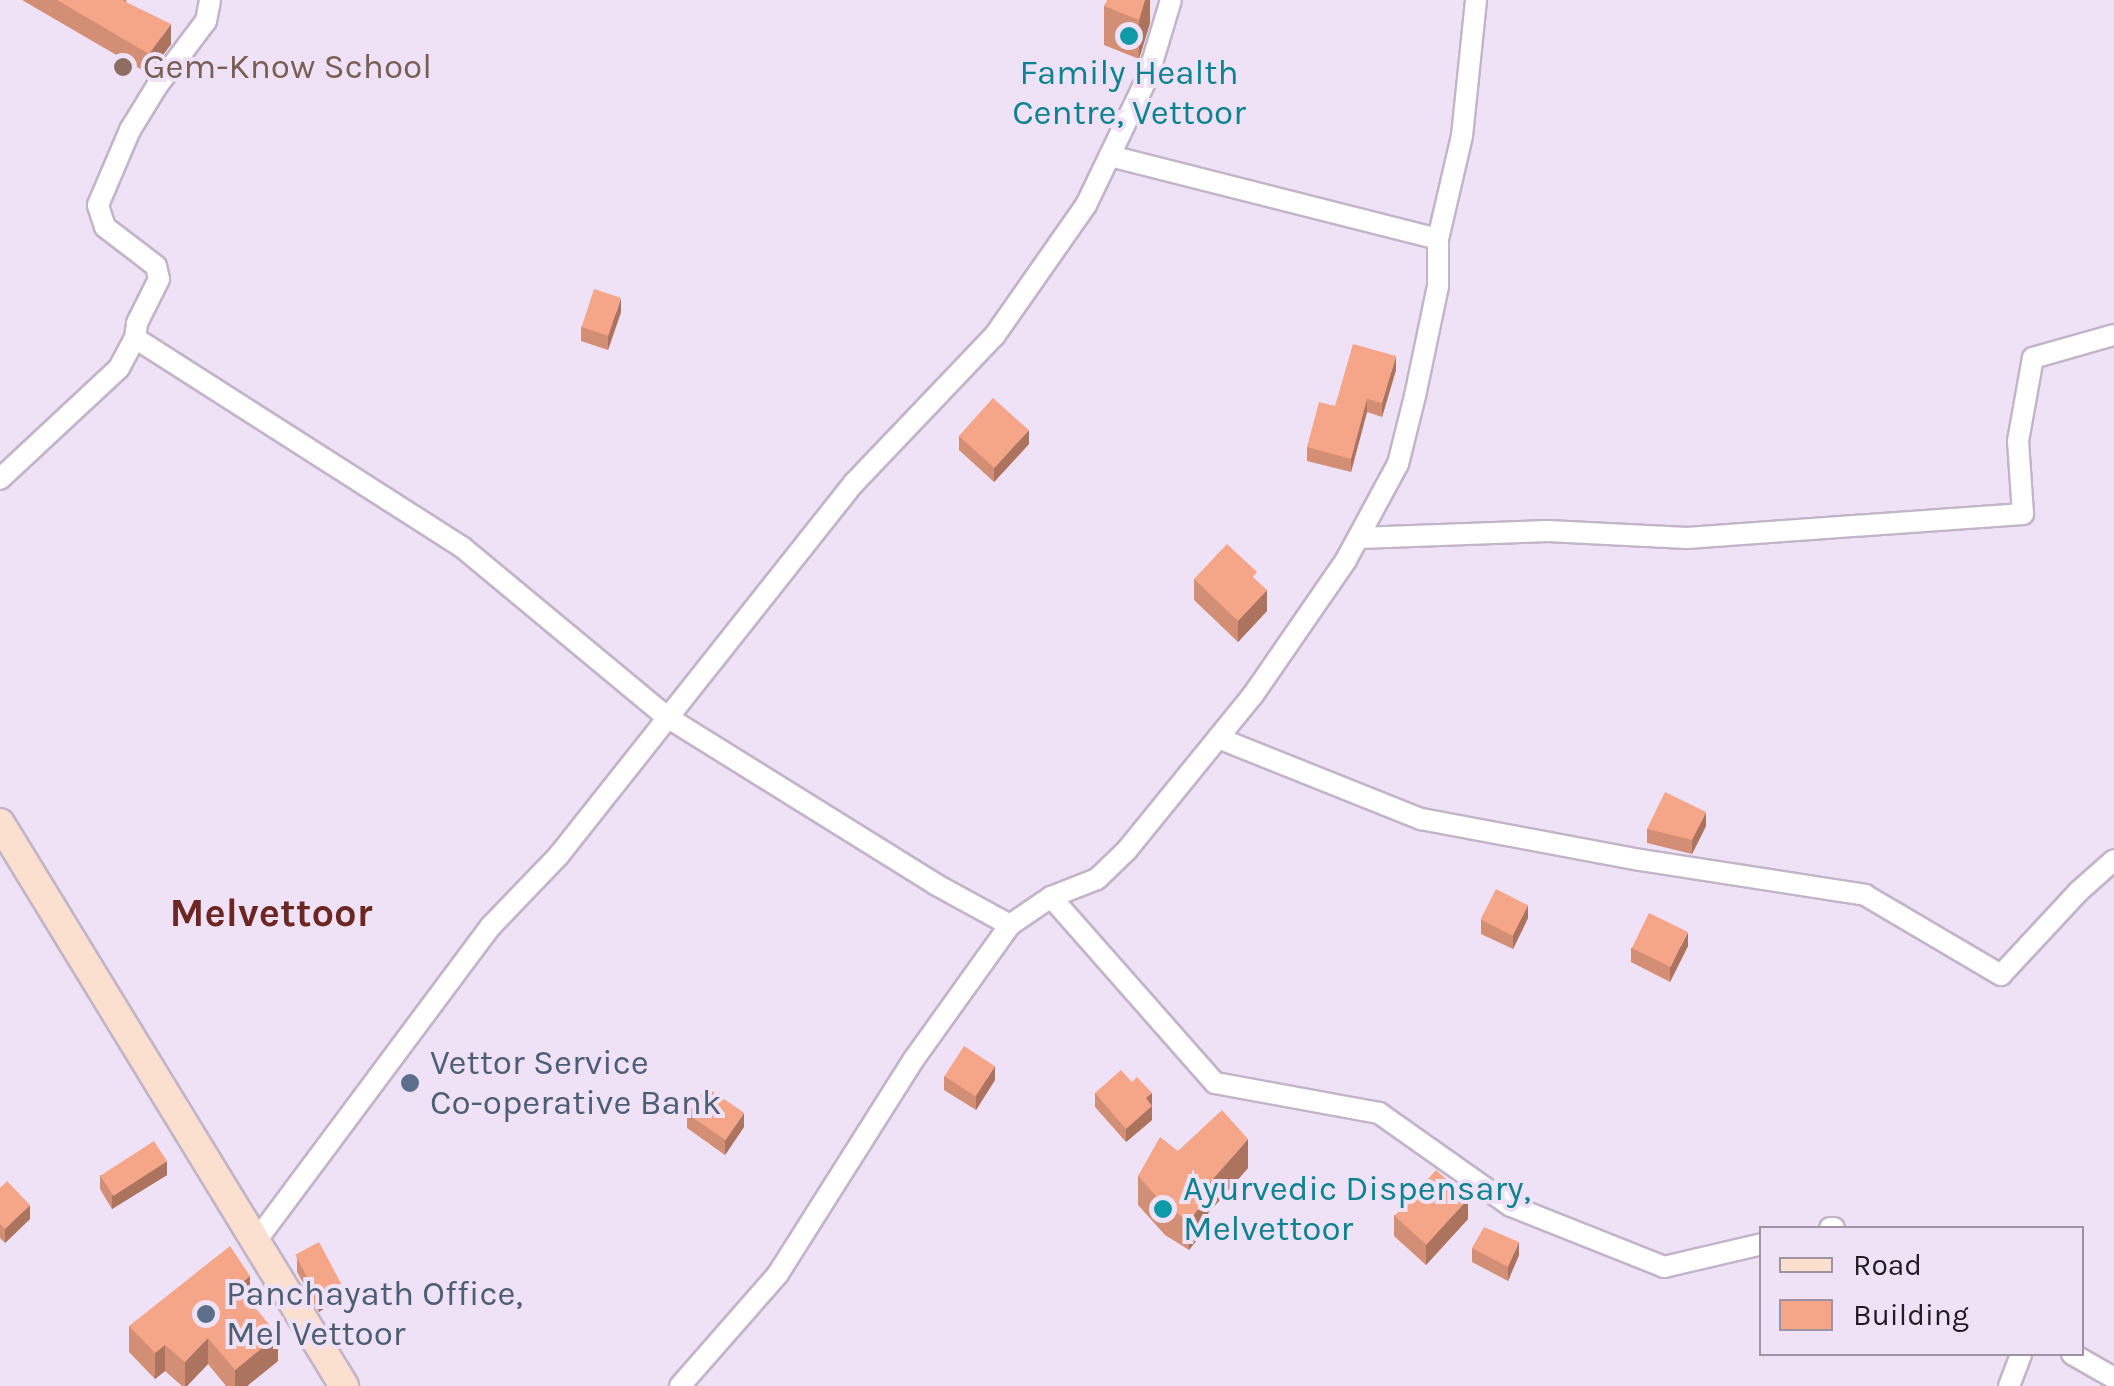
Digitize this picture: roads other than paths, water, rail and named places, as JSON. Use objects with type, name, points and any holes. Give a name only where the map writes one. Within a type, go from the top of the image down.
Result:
[{"type":"main road","points":[[0,823],[344,1386]]},
{"type":"street","points":[[0,479],[119,368],[135,338],[137,322],[159,279],[156,266],[105,227],[98,205],[130,130],[156,86],[206,21],[210,0]]},
{"type":"street","points":[[256,1241],[492,926],[558,855],[854,483],[995,334],[1086,205],[1148,76],[1171,0]]},
{"type":"street","points":[[680,1386],[778,1274],[914,1058],[1010,925],[1051,897],[1096,879],[1127,850],[1292,641],[1359,538],[1398,464],[1438,286],[1438,239],[1462,136],[1476,0]]},
{"type":"street","points":[[1110,156],[1438,239]]},
{"type":"street","points":[[1359,538],[1548,531],[1687,538],[2024,514],[2018,441],[2032,358],[2114,335]]},
{"type":"street","points":[[135,338],[462,547],[667,717],[935,884],[1010,925]]},
{"type":"street","points":[[1218,738],[1421,819],[1640,860],[1865,895],[2001,975],[2078,892],[2114,860]]},
{"type":"street","points":[[1051,897],[1215,1082],[1379,1113],[1510,1206],[1664,1267],[1759,1245]]},
{"type":"street","points":[[2008,1386],[2019,1356]]},
{"type":"street","points":[[2076,1356],[2114,1378]]},
{"type":"place","name":"Family Health Centre, Vettoor","points":[[1129,36]]},
{"type":"place","name":"Gem-Know School","points":[[123,67]]},
{"type":"place","name":"Vettor Service Co-operative Bank","points":[[410,1083]]},
{"type":"place","name":"Ayurvedic Dispensary, Melvettoor","points":[[1163,1209]]},
{"type":"place","name":"Panchayath Office, Mel Vettoor","points":[[206,1314]]},
{"type":"district","name":"Melvettoor","points":[[271,913]]}]
